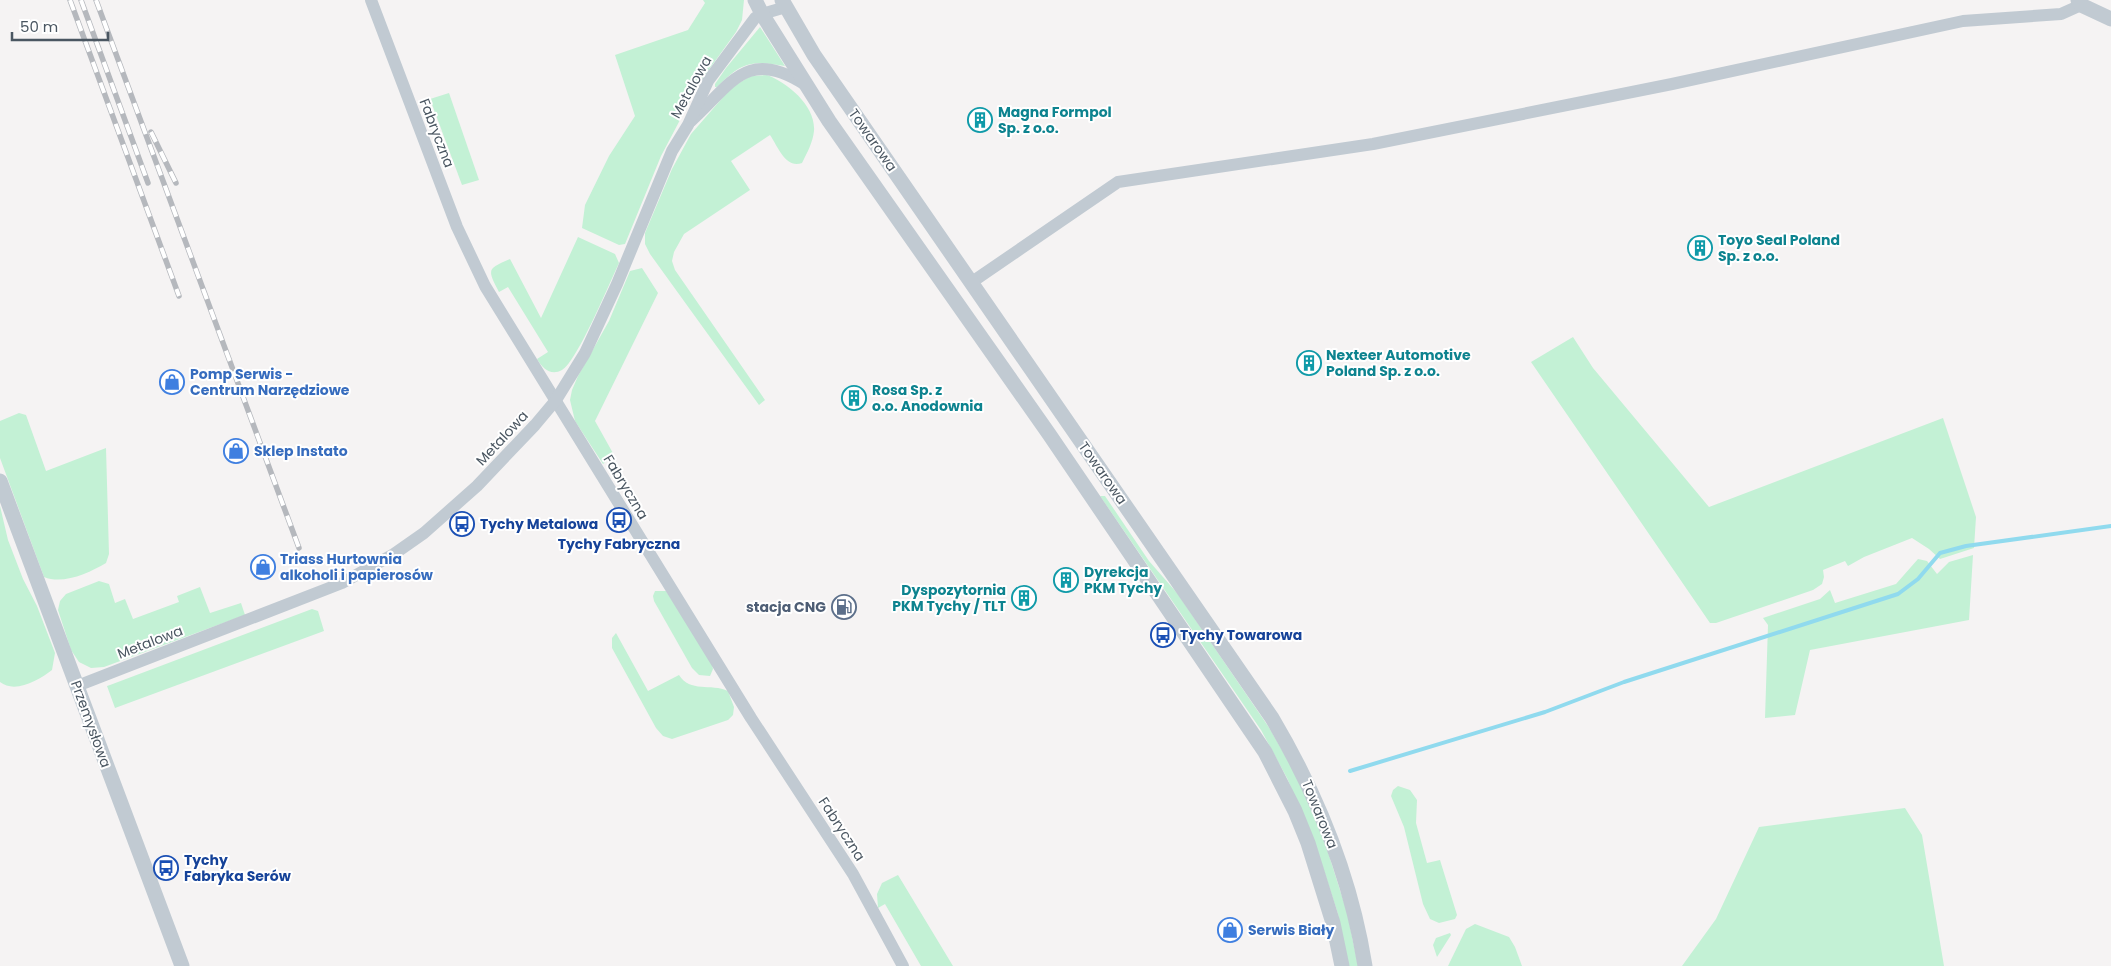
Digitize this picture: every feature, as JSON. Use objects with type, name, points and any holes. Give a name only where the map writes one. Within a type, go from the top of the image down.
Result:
[{"type":"street","name":"Fabryczna","points":[[371,0],[457,227],[485,286],[751,718],[853,874],[903,966]]},
{"type":"street","name":"Towarowa","points":[[755,0],[804,84],[1080,478],[1252,731],[1277,774],[1295,811],[1321,882],[1333,923],[1342,966]]},
{"type":"street","points":[[972,282],[1118,182],[1372,144],[1672,84],[1963,21],[2061,14],[2079,2],[2111,19]]},
{"type":"street","name":"Towarowa","points":[[762,14],[784,4],[814,55],[1239,670],[1291,749],[1318,806],[1348,887],[1365,966]]},
{"type":"street","name":"Metalowa","points":[[77,686],[342,583],[394,554],[424,533],[477,486],[556,400],[585,353],[617,284],[672,151],[688,125],[708,81],[749,24],[762,14]]},
{"type":"street","points":[[688,125],[736,77],[746,71],[773,70],[784,72],[804,84]]},
{"type":"street","points":[[1080,478],[1098,466]]},
{"type":"street","name":"Przemysłowa","points":[[0,481],[182,966]]},
{"type":"green space","points":[[703,0],[744,0],[742,20],[736,32],[700,82],[661,156],[625,244],[619,245],[582,228],[585,205],[609,156],[635,116],[615,55],[688,30],[705,3]]},
{"type":"green space","points":[[760,27],[785,66],[763,63],[747,65],[733,72],[715,87],[715,84],[726,68]]},
{"type":"green space","points":[[767,75],[792,90],[806,104],[810,113],[814,131],[810,147],[802,163],[791,163],[787,160],[779,151],[770,135],[731,161],[750,190],[684,234],[674,252],[672,261],[675,270],[765,400],[759,405],[650,254],[645,244],[645,233],[672,169],[691,134],[732,87],[751,76]]},
{"type":"green space","points":[[449,93],[479,180],[462,185],[430,99]]},
{"type":"green space","points":[[578,237],[615,254],[619,263],[593,321],[576,353],[562,370],[551,372],[542,366],[537,359],[548,352],[508,287],[499,292],[492,279],[491,271],[497,265],[510,259],[541,318]]},
{"type":"green space","points":[[642,268],[658,293],[595,421],[614,455],[603,464],[575,421],[570,400],[578,376],[609,321],[630,271]]},
{"type":"green space","points":[[1573,337],[1593,368],[1709,507],[1943,418],[1976,517],[1974,548],[1940,559],[1912,538],[1864,557],[1848,566],[1845,561],[1823,570],[1822,584],[1813,590],[1716,623],[1710,623],[1531,362]]},
{"type":"green space","points":[[19,413],[26,415],[46,471],[106,448],[109,554],[106,563],[92,571],[76,577],[59,580],[44,577],[0,458],[0,421]]},
{"type":"green space","points":[[1100,496],[1105,496],[1149,561],[1177,593],[1270,729],[1296,775],[1325,843],[1347,912],[1358,966],[1349,966],[1338,914],[1316,846],[1287,778],[1261,730]]},
{"type":"green space","points":[[0,506],[8,540],[55,653],[52,670],[34,681],[13,687],[0,682]]},
{"type":"green space","points":[[1973,555],[1969,620],[1810,650],[1795,715],[1765,718],[1768,625],[1763,618],[1820,599],[1830,590],[1835,603],[1896,584],[1918,559],[1927,561],[1937,574],[1949,562]]},
{"type":"green space","points":[[99,581],[109,584],[115,603],[125,599],[133,619],[179,602],[177,596],[200,587],[210,613],[241,603],[245,615],[104,667],[91,668],[79,662],[71,650],[58,610],[60,601],[66,594]]},
{"type":"green space","points":[[655,591],[666,591],[711,660],[713,669],[710,676],[699,675],[692,668],[654,601]]},
{"type":"green space","points":[[312,609],[318,611],[324,631],[115,708],[107,686]]},
{"type":"green space","points":[[616,633],[648,691],[679,675],[684,681],[695,686],[728,691],[734,707],[733,715],[728,720],[672,739],[663,736],[656,728],[612,648],[612,638]]},
{"type":"green space","points":[[1398,786],[1410,790],[1417,800],[1416,823],[1427,863],[1440,860],[1457,915],[1455,919],[1439,923],[1430,919],[1423,904],[1404,827],[1391,796],[1393,790]]},
{"type":"green space","points":[[1905,808],[1922,835],[1944,966],[1682,966],[1716,919],[1759,827]]},
{"type":"green space","points":[[898,875],[953,966],[921,966],[885,904],[878,908],[877,894],[882,883]]},
{"type":"green space","points":[[1475,924],[1509,937],[1522,966],[1448,966],[1466,929]]},
{"type":"green space","points":[[1450,933],[1451,935],[1437,957],[1433,945],[1436,938]]},
{"type":"waterway","points":[[1350,771],[1545,712],[1624,682],[1898,594],[1918,579],[1940,553],[1966,546],[2111,526]]},
{"type":"railway","points":[[70,0],[179,296]]},
{"type":"railway","points":[[81,0],[148,183]]},
{"type":"railway","points":[[96,0],[299,548]]},
{"type":"railway","points":[[151,132],[176,183]]},
{"type":"place","name":"Magna Formpol Sp. z o.o.","points":[[980,120]]},
{"type":"place","name":"Toyo Seal Poland Sp. z o.o.","points":[[1700,248]]},
{"type":"place","name":"Nexteer Automotive Poland Sp. z o.o.","points":[[1309,363]]},
{"type":"place","name":"Pomp Serwis - Centrum Narzędziowe","points":[[172,382]]},
{"type":"place","name":"Rosa Sp. z o.o. Anodownia","points":[[854,398]]},
{"type":"place","name":"Sklep Instato","points":[[236,451]]},
{"type":"place","name":"Tychy Fabryczna","points":[[619,520]]},
{"type":"place","name":"Tychy Metalowa","points":[[462,524]]},
{"type":"place","name":"Triass Hurtownia alkoholi i papierosów","points":[[263,567]]},
{"type":"place","name":"Dyrekcja PKM Tychy","points":[[1066,580]]},
{"type":"place","name":"Dyspozytornia PKM Tychy / TLT","points":[[1024,598]]},
{"type":"place","name":"stacja CNG","points":[[844,607]]},
{"type":"place","name":"Tychy Towarowa","points":[[1163,635]]},
{"type":"place","name":"Tychy Fabryka Serów","points":[[166,868]]},
{"type":"place","name":"Serwis Biały","points":[[1230,930]]}]
